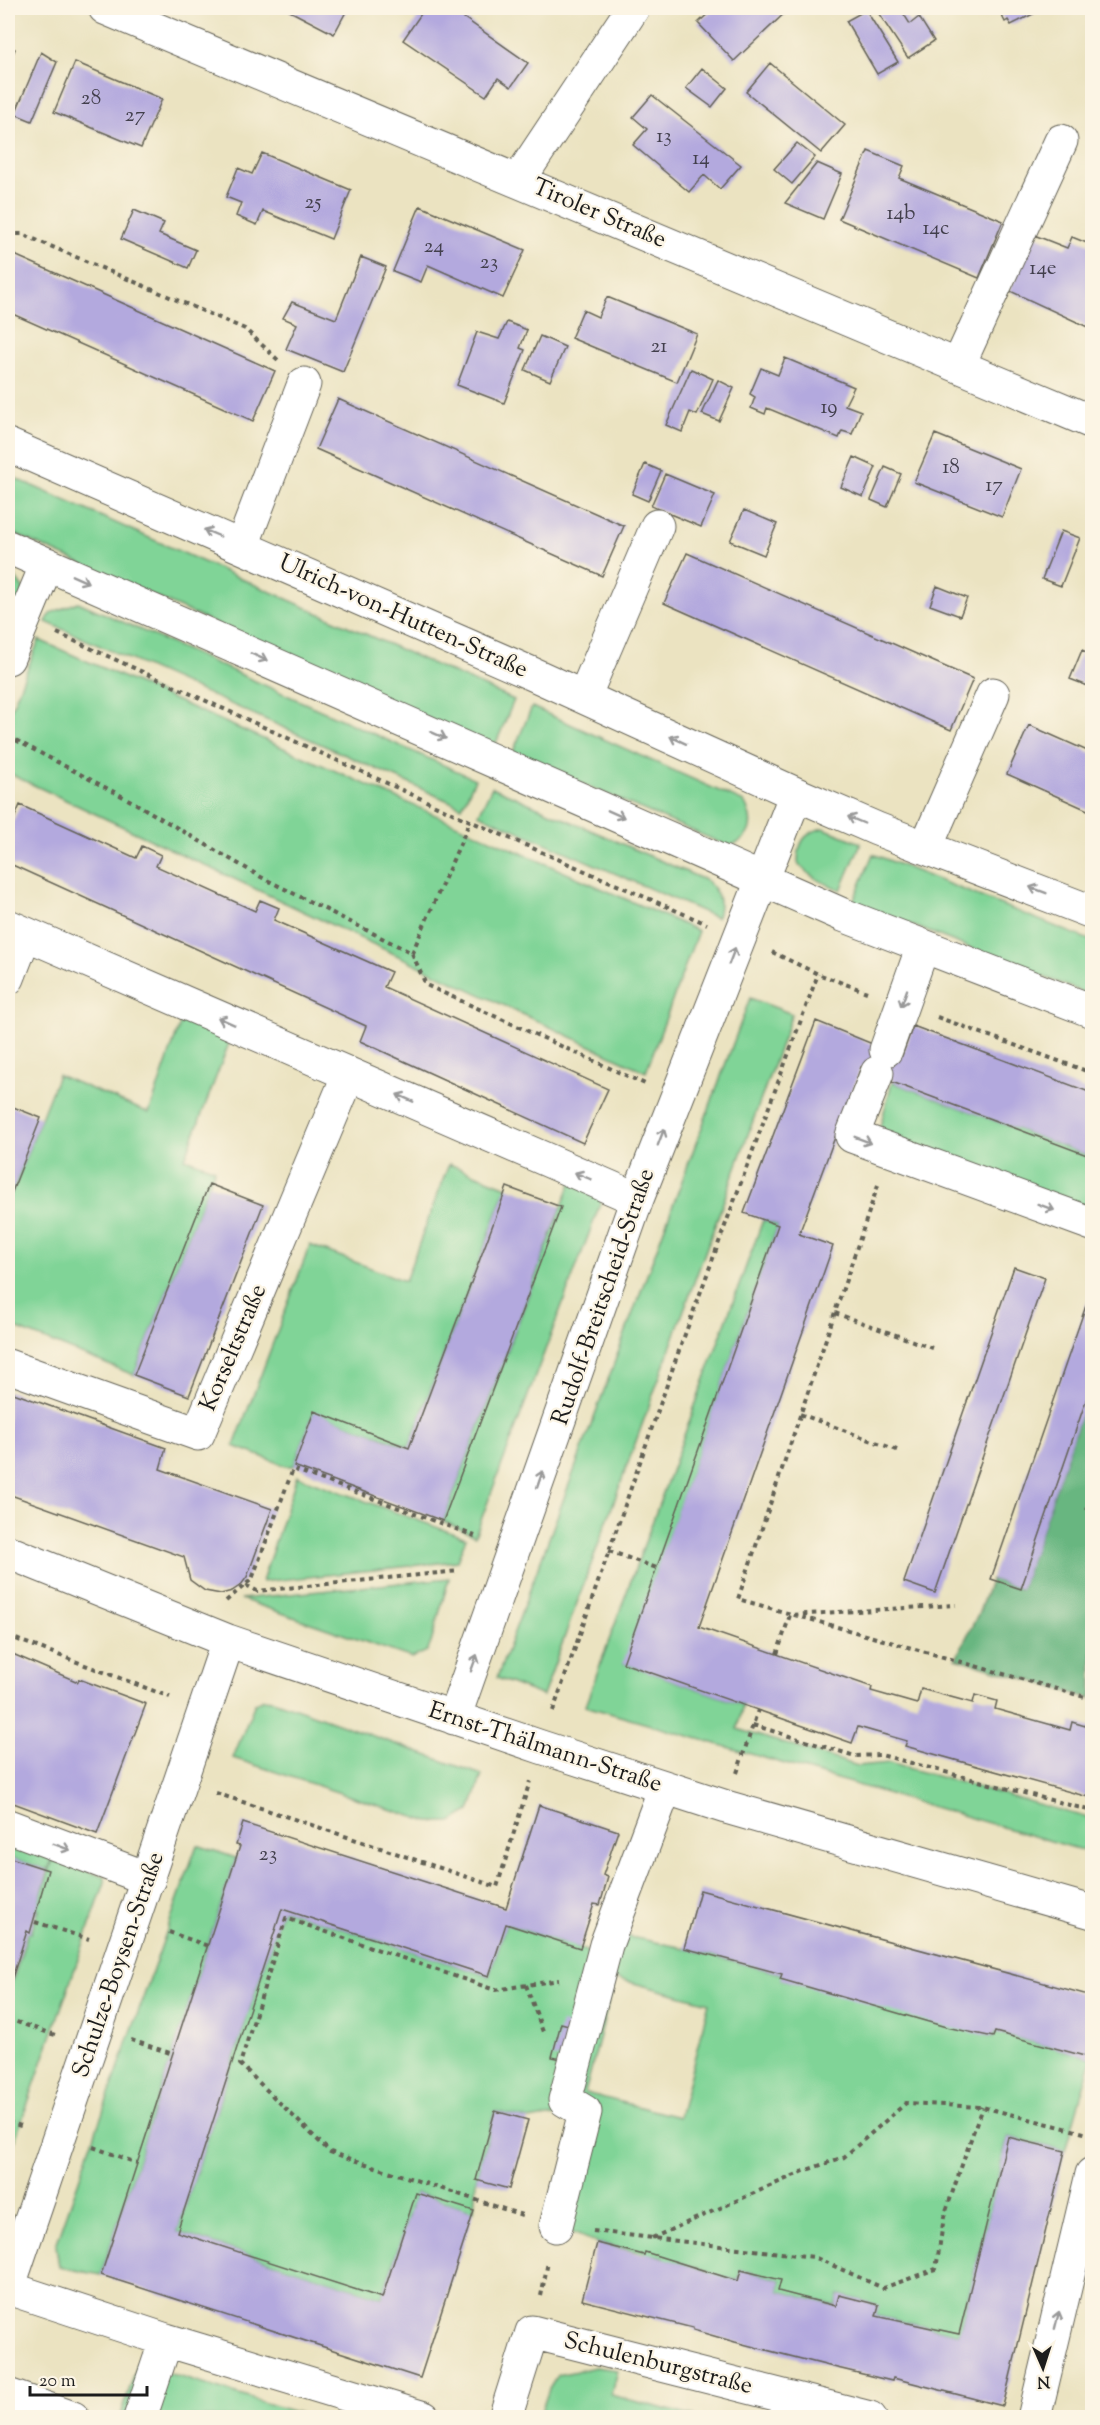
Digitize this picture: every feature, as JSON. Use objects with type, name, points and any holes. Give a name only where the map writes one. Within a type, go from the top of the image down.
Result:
[{"type":"street","name":"Tiroler Straße","points":[[105,8],[155,17],[518,181],[959,364],[1092,422]]},
{"type":"street","points":[[518,181],[633,8]]},
{"type":"street","points":[[959,364],[1061,141]]},
{"type":"street","points":[[242,546],[304,384]]},
{"type":"street","name":"Ulrich-von-Hutten-Straße","points":[[8,445],[584,697],[877,829],[1092,912]]},
{"type":"street","points":[[584,697],[657,526]]},
{"type":"street","points":[[8,547],[764,879],[923,946],[1092,1011]]},
{"type":"street","points":[[8,658],[47,564]]},
{"type":"street","points":[[926,847],[993,694]]},
{"type":"street","points":[[764,879],[796,794]]},
{"type":"street","name":"Rudolf-Breitscheid-Straße","points":[[454,1718],[637,1199],[764,879]]},
{"type":"street","points":[[8,978],[16,930],[637,1199]]},
{"type":"street","points":[[923,946],[852,1136],[1092,1224]]},
{"type":"street","name":"Korseltstraße","points":[[8,1366],[198,1434],[349,1074]]},
{"type":"street","name":"Ernst-Thälmann-Straße","points":[[8,1552],[228,1641],[454,1718],[665,1788],[1092,1912]]},
{"type":"street","name":"Schulze-Boysen-Straße","points":[[8,2288],[149,1879],[228,1641]]},
{"type":"street","points":[[556,2226],[585,2112],[565,2100],[606,1945],[665,1788]]},
{"type":"street","points":[[8,1826],[149,1879]]},
{"type":"street","points":[[1034,2418],[1092,2174]]},
{"type":"street","points":[[8,2288],[166,2340],[424,2418]]},
{"type":"street","name":"Schulenburgstraße","points":[[505,2418],[532,2332],[804,2410],[870,2418]]},
{"type":"street","points":[[140,2418],[166,2340]]},
{"type":"street","points":[[8,2395],[73,2418]]},
{"type":"path","points":[[8,234],[22,234],[245,329],[304,384]]},
{"type":"path","points":[[26,619],[470,821],[740,936],[818,974],[1092,1073]]},
{"type":"path","points":[[8,736],[133,802],[261,877],[412,953],[426,985],[646,1084],[678,1095]]},
{"type":"path","points":[[412,953],[470,821]]},
{"type":"path","points":[[553,1711],[681,1345],[818,974]]},
{"type":"path","points":[[890,1150],[738,1599],[790,1615],[956,1658],[1092,1699]]},
{"type":"path","points":[[835,1313],[932,1348]]},
{"type":"path","points":[[800,1414],[897,1450]]},
{"type":"path","points":[[226,1601],[252,1579],[293,1469],[475,1536]]},
{"type":"path","points":[[609,1551],[657,1568]]},
{"type":"path","points":[[246,1585],[257,1591],[459,1571]]},
{"type":"path","points":[[790,1615],[956,1605]]},
{"type":"path","points":[[777,1654],[790,1615]]},
{"type":"path","points":[[8,1636],[168,1696]]},
{"type":"path","points":[[753,1725],[855,1756],[881,1755],[1092,1811]]},
{"type":"path","points":[[214,1793],[497,1887],[532,1776]]},
{"type":"path","points":[[34,1922],[90,1939]]},
{"type":"path","points":[[166,1931],[208,1946]]},
{"type":"path","points":[[526,1985],[545,2036]]},
{"type":"path","points":[[8,2019],[56,2035]]},
{"type":"path","points":[[128,2039],[173,2054]]},
{"type":"path","points":[[652,2239],[804,2171],[844,2157],[906,2103],[982,2107],[1092,2135]]},
{"type":"path","points":[[8,2122],[24,2127]]},
{"type":"path","points":[[91,2147],[137,2163]]},
{"type":"path","points":[[532,2332],[556,2226]]},
{"type":"green space","points":[[8,475],[514,700],[494,748],[8,531]]},
{"type":"green space","points":[[8,573],[15,577],[24,590],[19,610],[8,605]]},
{"type":"green space","points":[[78,602],[475,779],[462,807],[46,622],[51,613]]},
{"type":"green space","points":[[39,640],[698,931],[646,1072],[8,773],[8,717]]},
{"type":"green space","points":[[532,707],[744,802],[750,817],[750,830],[742,840],[728,846],[512,754]]},
{"type":"green space","points":[[492,787],[707,881],[715,890],[718,898],[717,918],[479,814]]},
{"type":"green space","points":[[823,828],[861,843],[841,890],[812,876],[798,863],[803,840],[816,830]]},
{"type":"green space","points":[[873,854],[1092,941],[1092,996],[853,902]]},
{"type":"green space","points":[[750,998],[792,1014],[543,1696],[497,1678]]},
{"type":"green space","points":[[187,1004],[236,1025],[185,1158],[215,1169],[134,1375],[8,1325],[8,1202],[58,1075],[149,1113]]},
{"type":"green space","points":[[892,1082],[1092,1157],[1092,1224],[875,1145]]},
{"type":"green space","points":[[449,1164],[507,1187],[409,1447],[314,1412],[294,1466],[286,1466],[234,1446],[310,1245],[405,1281]]},
{"type":"green space","points":[[575,1172],[607,1186],[475,1536],[443,1521]]},
{"type":"green space","points":[[763,1220],[778,1225],[624,1663],[743,1705],[737,1729],[858,1766],[889,1763],[1092,1819],[1092,1853],[585,1706]]},
{"type":"green space","points":[[1092,1383],[1092,1490],[1086,1509],[1092,1512],[1092,1699],[956,1658],[979,1612],[991,1579],[1021,1589]]},
{"type":"green space","points":[[297,1476],[466,1538],[457,1561],[262,1582]]},
{"type":"green space","points":[[449,1578],[431,1643],[427,1651],[412,1658],[241,1599]]},
{"type":"green space","points":[[263,1699],[273,1700],[482,1775],[470,1811],[451,1822],[429,1822],[233,1758],[255,1703]]},
{"type":"green space","points":[[8,1816],[61,1835],[48,1870],[8,1857]]},
{"type":"green space","points":[[197,1845],[236,1858],[101,2275],[59,2267],[56,2245]]},
{"type":"green space","points":[[53,1860],[105,1877],[105,1882],[8,2160],[8,1995],[28,1932],[31,1933],[39,1910],[36,1909]]},
{"type":"green space","points":[[282,1909],[489,1976],[506,1924],[580,1948],[602,1960],[611,1933],[684,1948],[782,1974],[781,1979],[993,2037],[995,2032],[1092,2058],[1065,2151],[1008,2137],[959,2334],[876,2316],[878,2305],[839,2295],[836,2306],[778,2291],[781,2280],[741,2270],[738,2281],[709,2274],[709,2271],[664,2259],[664,2257],[597,2243],[556,2226],[584,2112],[528,2120],[495,2111],[476,2180],[474,2211],[416,2193],[382,2298],[177,2232]],"holes":[[[615,1978],[709,2003],[679,2117],[585,2093]]]},
{"type":"green space","points":[[138,2364],[311,2417],[120,2418]]},
{"type":"green space","points":[[596,2367],[617,2370],[611,2395],[695,2417],[539,2418],[549,2389],[558,2375]]},
{"type":"building","points":[[284,8],[348,8],[334,34]]},
{"type":"building","points":[[425,8],[450,8],[528,63],[511,87],[498,78],[486,96],[403,40]]},
{"type":"building","points":[[714,8],[790,8],[734,61],[698,23]]},
{"type":"building","points":[[875,8],[900,8],[910,24],[919,17],[934,41],[908,58]]},
{"type":"building","points":[[1045,8],[1011,25],[1008,20],[1005,22],[1001,14],[1004,13],[1002,9]]},
{"type":"building","points":[[866,10],[898,62],[877,74],[846,21]]},
{"type":"building","points":[[8,45],[15,49],[8,66]]},
{"type":"building","points":[[41,52],[57,62],[32,121],[15,114]]},
{"type":"building","points":[[75,62],[162,99],[141,148],[54,112]]},
{"type":"building","points":[[770,63],[845,125],[821,153],[746,92]]},
{"type":"building","points":[[702,68],[727,88],[712,107],[686,88]]},
{"type":"building","points":[[652,95],[741,165],[720,189],[704,175],[689,192],[633,145],[647,129],[633,117]]},
{"type":"building","points":[[797,143],[815,157],[792,184],[774,169]]},
{"type":"building","points":[[868,151],[904,166],[899,178],[1003,221],[979,278],[839,219]]},
{"type":"building","points":[[262,153],[351,190],[331,239],[263,211],[257,225],[236,216],[241,203],[226,197],[238,168],[252,174]]},
{"type":"building","points":[[817,163],[842,174],[823,219],[785,203]]},
{"type":"building","points":[[420,206],[525,250],[503,298],[428,265],[421,282],[393,271]]},
{"type":"building","points":[[134,210],[164,223],[159,234],[196,250],[188,268],[121,239]]},
{"type":"building","points":[[1034,235],[1067,248],[1072,237],[1092,245],[1092,329],[1010,291]]},
{"type":"building","points":[[8,252],[275,371],[253,421],[8,312]]},
{"type":"building","points":[[361,257],[386,267],[343,372],[286,349],[297,324],[283,318],[292,302],[336,319]]},
{"type":"building","points":[[607,297],[697,334],[677,382],[571,338],[583,310],[598,317]]},
{"type":"building","points":[[507,322],[527,330],[520,348],[525,350],[504,403],[457,385],[477,332],[499,339]]},
{"type":"building","points":[[540,336],[565,347],[550,381],[525,370]]},
{"type":"building","points":[[785,358],[854,387],[845,405],[861,411],[852,434],[842,431],[839,438],[767,408],[765,414],[751,408],[755,397],[750,394],[761,368],[778,375]]},
{"type":"building","points":[[691,369],[713,379],[697,415],[690,412],[682,432],[666,425]]},
{"type":"building","points":[[718,380],[734,388],[719,421],[702,414]]},
{"type":"building","points":[[338,399],[624,526],[602,576],[316,449]]},
{"type":"building","points":[[935,434],[1021,469],[1002,517],[914,482]]},
{"type":"building","points":[[854,457],[876,467],[863,497],[841,487]]},
{"type":"building","points":[[645,464],[661,471],[648,501],[632,494]]},
{"type":"building","points":[[885,467],[901,474],[887,507],[871,500]]},
{"type":"building","points":[[665,474],[715,495],[701,527],[651,506]]},
{"type":"building","points":[[744,510],[777,524],[764,555],[730,541]]},
{"type":"building","points":[[1061,531],[1080,538],[1061,586],[1042,579]]},
{"type":"building","points":[[687,553],[973,679],[951,730],[664,603]]},
{"type":"building","points":[[937,586],[967,598],[960,616],[930,605]]},
{"type":"building","points":[[1082,650],[1092,655],[1092,676],[1088,686],[1070,679]]},
{"type":"building","points":[[1029,725],[1092,753],[1092,812],[1007,774]]},
{"type":"building","points":[[20,805],[136,858],[142,846],[161,855],[156,866],[255,911],[260,900],[279,908],[274,920],[391,972],[384,987],[608,1089],[583,1143],[360,1041],[366,1026],[8,863],[8,833]]},
{"type":"building","points":[[816,1021],[902,1056],[913,1026],[1092,1093],[1092,1157],[892,1082],[893,1079],[861,1067],[799,1234],[833,1246],[699,1627],[872,1687],[871,1691],[917,1704],[921,1689],[973,1703],[975,1695],[997,1701],[995,1709],[1070,1730],[1072,1722],[1092,1728],[1092,1798],[905,1746],[907,1741],[858,1727],[852,1743],[623,1663],[778,1225],[744,1213]]},
{"type":"building","points":[[8,1105],[41,1118],[8,1202]]},
{"type":"building","points":[[209,1184],[263,1205],[189,1396],[134,1375]]},
{"type":"building","points":[[507,1187],[561,1207],[443,1521],[294,1466],[314,1411],[409,1448]]},
{"type":"building","points":[[1014,1267],[1045,1278],[935,1593],[904,1582]]},
{"type":"building","points":[[1090,1294],[1092,1295],[1092,1383],[1021,1589],[991,1579]]},
{"type":"building","points":[[8,1391],[166,1448],[160,1469],[272,1509],[247,1577],[241,1585],[221,1594],[205,1591],[190,1580],[184,1557],[8,1494]]},
{"type":"building","points":[[1092,1491],[1092,1512],[1086,1509]]},
{"type":"building","points":[[8,1652],[78,1682],[79,1679],[146,1704],[97,1834],[8,1801]]},
{"type":"building","points":[[539,1805],[618,1831],[603,1875],[608,1877],[600,1905],[594,1904],[580,1948],[506,1924],[489,1976],[282,1909],[177,2232],[382,2298],[416,2193],[474,2211],[420,2378],[101,2275],[240,1846],[236,1845],[243,1823],[506,1908]]},
{"type":"building","points":[[8,1857],[48,1870],[30,1933],[27,1931],[8,1991]]},
{"type":"building","points":[[700,1890],[1092,1996],[1092,2058],[995,2032],[993,2037],[946,2027],[780,1979],[782,1974],[684,1948]]},
{"type":"building","points":[[561,2023],[580,2028],[571,2061],[552,2057]]},
{"type":"building","points":[[495,2111],[528,2120],[509,2189],[476,2180]]},
{"type":"building","points":[[1008,2137],[1065,2151],[1003,2406],[893,2378],[892,2381],[833,2367],[582,2300],[597,2243],[644,2255],[645,2252],[738,2281],[741,2270],[781,2280],[778,2291],[836,2306],[839,2295],[879,2305],[876,2316],[959,2334]]}]
